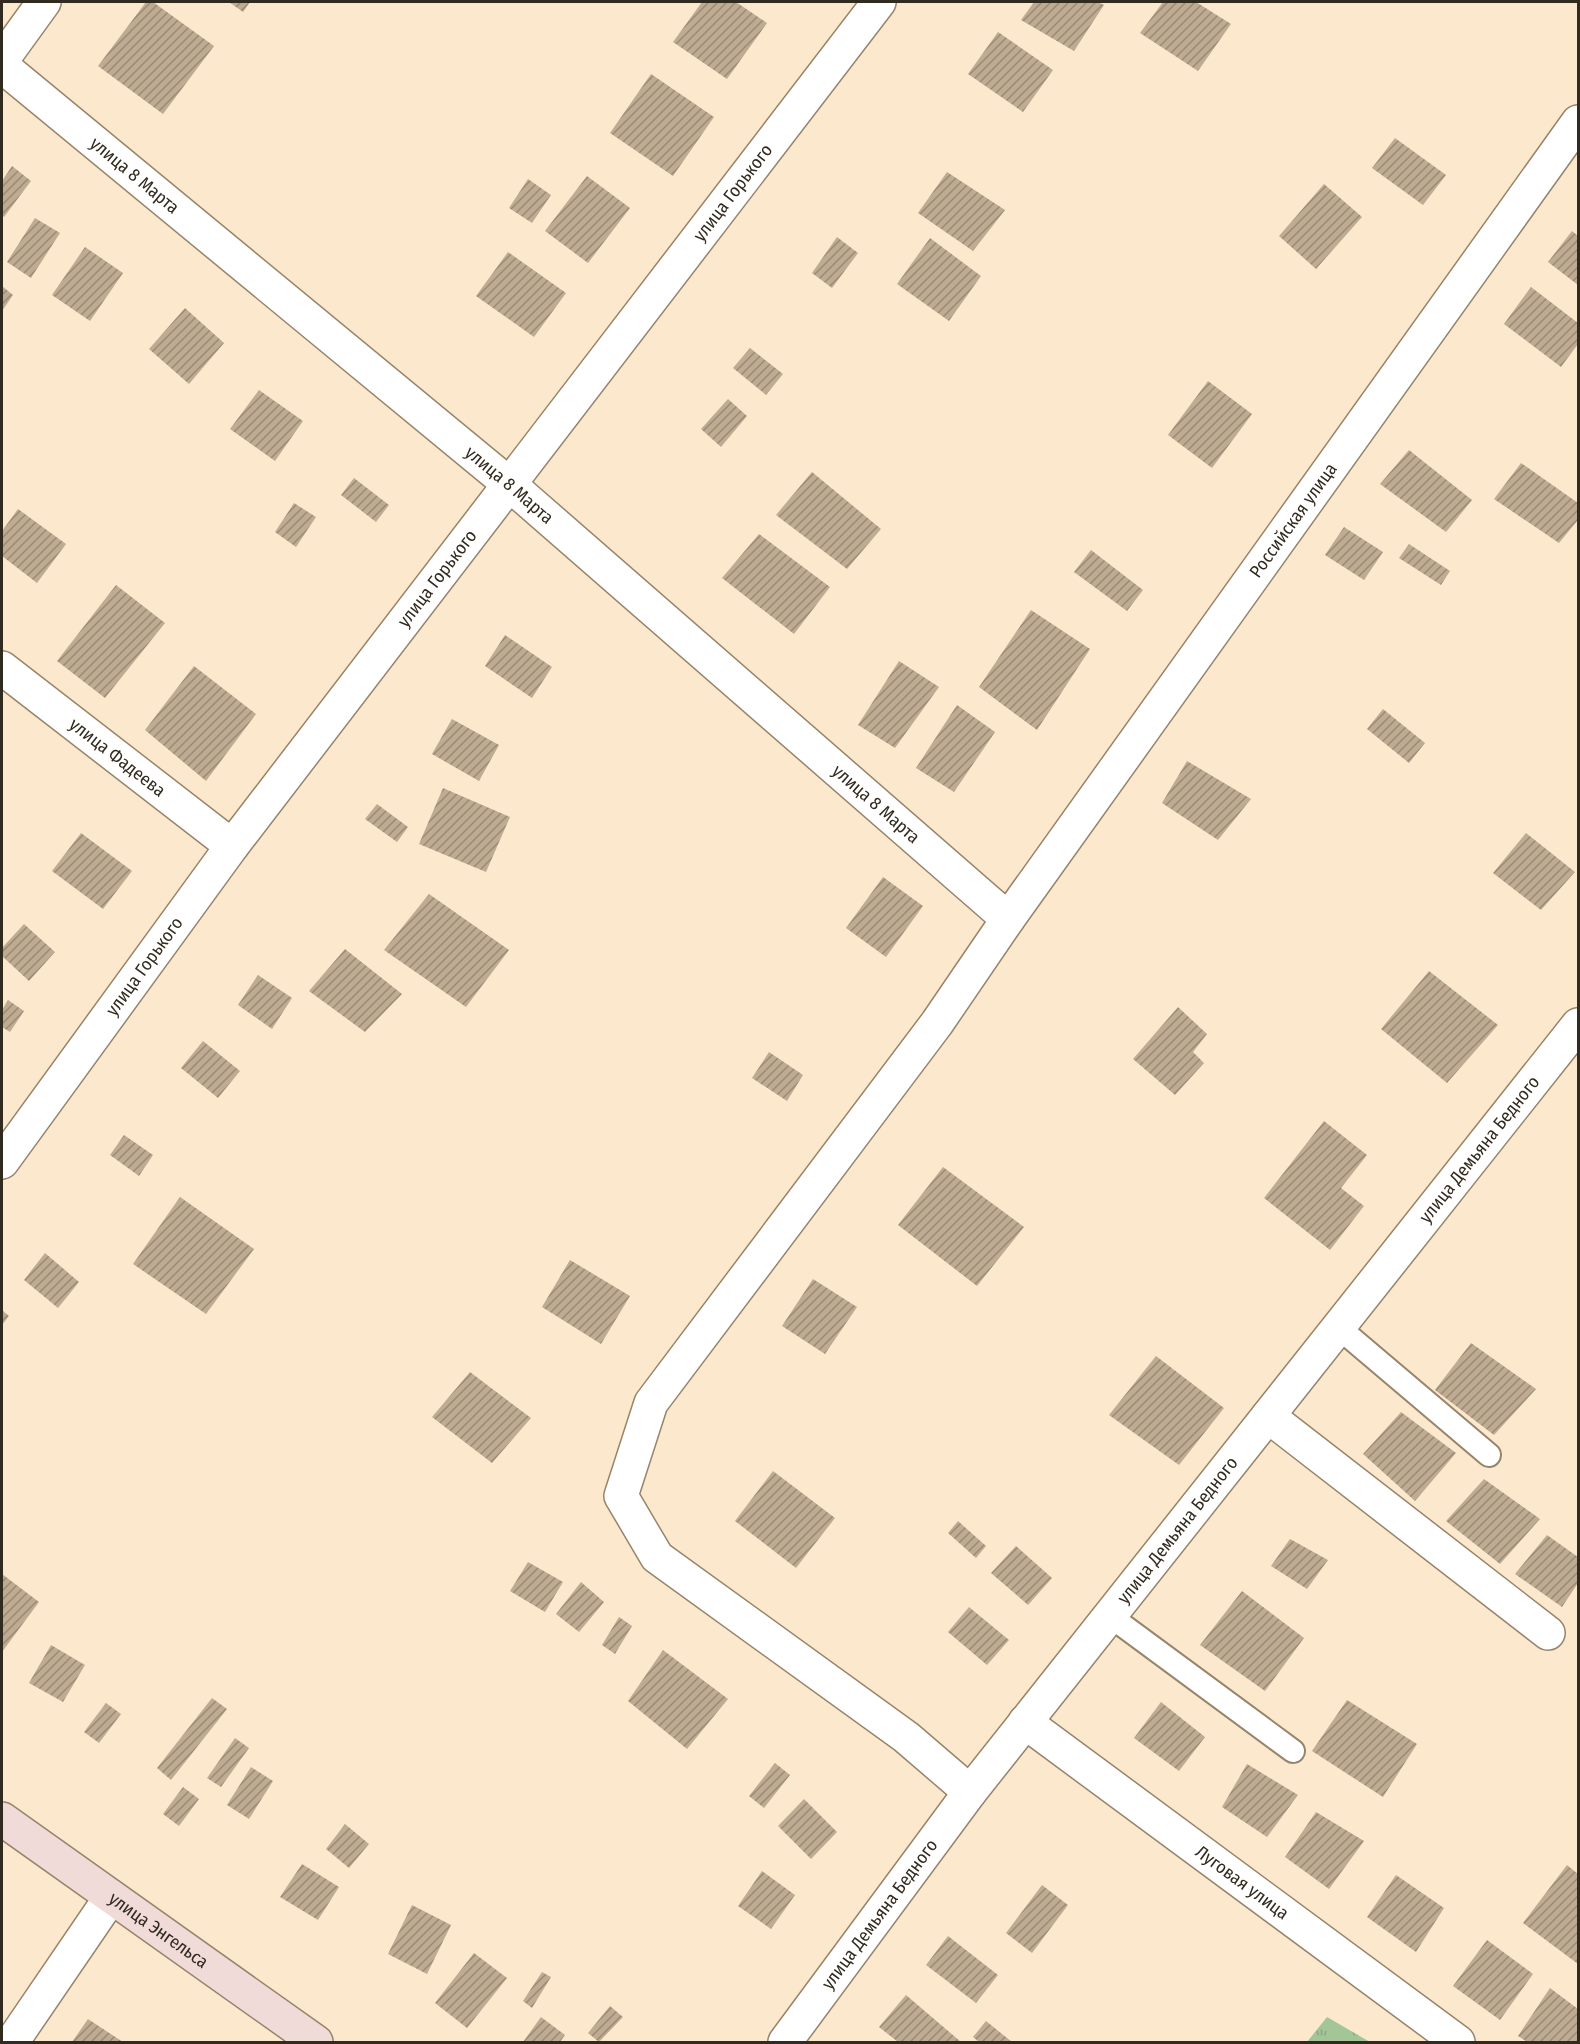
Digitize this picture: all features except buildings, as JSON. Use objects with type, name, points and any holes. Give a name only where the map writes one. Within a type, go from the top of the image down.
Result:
[{"type":"street","points":[[2,60],[44,2]]},
{"type":"street","name":"улица Горького","points":[[2,1162],[232,846],[879,2]]},
{"type":"street","name":"улица 8 Марта","points":[[2,66],[509,484],[1008,919]]},
{"type":"street","name":"Российская улица","points":[[970,1792],[906,1737],[657,1557],[621,1496],[651,1403],[937,1023],[1008,919],[1578,122]]},
{"type":"street","name":"улица Фадеева","points":[[2,668],[232,846]]},
{"type":"street","name":"улица Демьяна Бедного","points":[[785,2043],[970,1792],[1578,1025]]},
{"type":"street","points":[[1268,1416],[1548,1633]]},
{"type":"street","name":"Луговая улица","points":[[1025,1722],[1458,2043]]},
{"type":"street","name":"улица Энгельса","points":[[2,1819],[316,2043]]},
{"type":"street","points":[[12,2043],[111,1897]]},
{"type":"lane","points":[[1338,1327],[1490,1455]]},
{"type":"lane","points":[[1110,1616],[1293,1751]]},
{"type":"green space","points":[[1327,2017],[1370,2042],[1307,2042]]}]
